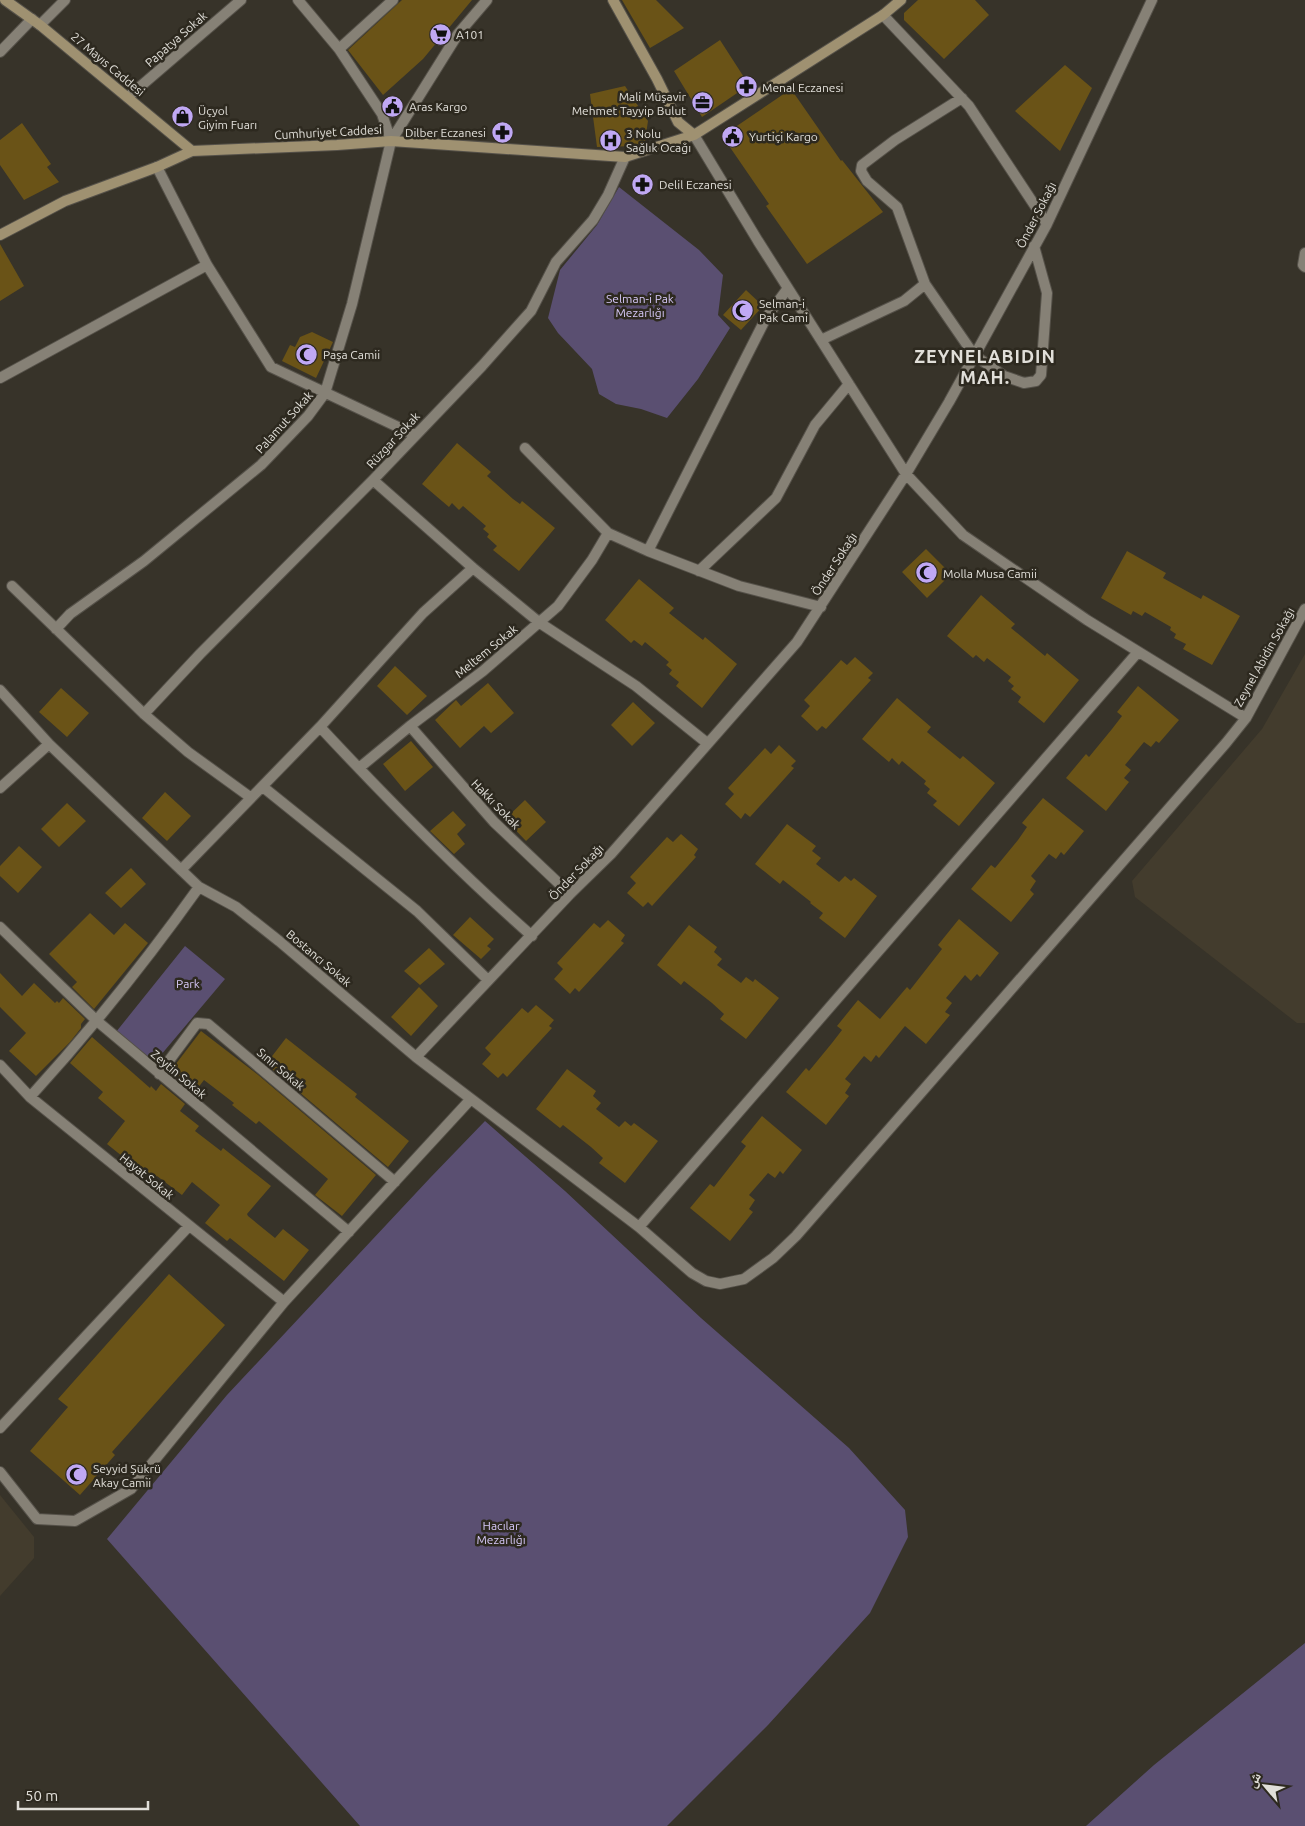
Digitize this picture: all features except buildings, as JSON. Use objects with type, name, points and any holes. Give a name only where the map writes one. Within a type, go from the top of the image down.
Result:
[{"type":"main road","name":"27 Mayıs Caddesi","points":[[5,0],[36,22],[192,151]]},
{"type":"main road","points":[[613,0],[657,79],[678,122],[694,135]]},
{"type":"main road","name":"Cumhuriyet Caddesi","points":[[0,235],[65,201],[157,167],[192,151],[337,146],[391,141],[625,156],[694,135],[883,15],[901,0]]},
{"type":"street","points":[[0,52],[66,0]]},
{"type":"street","name":"Papatya Sokak","points":[[128,97],[241,0]]},
{"type":"street","points":[[298,0],[339,49],[382,114],[391,141]]},
{"type":"street","points":[[339,49],[393,0]]},
{"type":"street","points":[[391,141],[458,34],[487,0]]},
{"type":"street","name":"Önder Sokağı","points":[[416,1057],[570,894],[611,854],[797,642],[821,608],[949,402],[1047,224],[1152,0]]},
{"type":"street","points":[[883,15],[969,106],[1047,224]]},
{"type":"street","points":[[962,98],[894,140],[862,165],[861,171],[867,181],[897,207],[925,284],[974,355],[1004,376],[1024,383],[1036,381],[1041,375],[1047,293],[1034,246]]},
{"type":"street","points":[[694,135],[906,474],[963,535],[1087,620],[1246,718]]},
{"type":"street","name":"Palamut Sokak","points":[[56,629],[70,614],[144,561],[261,465],[308,416],[325,394],[352,304],[391,141]]},
{"type":"street","name":"Rüzgar Sokak","points":[[144,714],[200,654],[373,480],[482,366],[531,311],[556,262],[593,220],[608,195],[625,156]]},
{"type":"street","points":[[157,167],[207,265],[271,367],[415,435]]},
{"type":"street","points":[[1305,254],[1303,265],[1305,267]]},
{"type":"street","points":[[0,378],[207,265]]},
{"type":"street","points":[[821,340],[904,301],[925,284]]},
{"type":"street","points":[[648,551],[766,318],[788,288]]},
{"type":"street","points":[[699,570],[776,498],[815,425],[849,384]]},
{"type":"street","points":[[525,448],[608,533],[648,551],[739,586],[821,608]]},
{"type":"street","points":[[373,480],[473,568],[540,622],[636,686],[707,743]]},
{"type":"street","name":"Meltem Sokak","points":[[359,768],[410,726],[484,671],[558,606],[592,560],[608,533]]},
{"type":"street","points":[[181,870],[320,727],[424,613],[473,568]]},
{"type":"street","points":[[12,586],[144,714],[188,752],[250,797]]},
{"type":"street","name":"Zeynel Abidin Sokağı","points":[[639,1226],[692,1273],[706,1281],[720,1284],[744,1279],[774,1258],[796,1236],[1226,743],[1246,718],[1305,609]]},
{"type":"street","points":[[639,1226],[1138,652]]},
{"type":"street","name":"Bostancı Sokak","points":[[0,690],[49,744],[199,887],[236,907],[280,941],[416,1057],[470,1100],[639,1226]]},
{"type":"street","name":"Hakkı Sokak","points":[[410,726],[494,822],[570,894]]},
{"type":"street","points":[[320,727],[482,892],[532,936]]},
{"type":"street","points":[[0,788],[49,744]]},
{"type":"street","points":[[263,787],[417,910],[488,980]]},
{"type":"street","points":[[30,1097],[97,1021],[153,951],[199,887]]},
{"type":"street","name":"Zeytin Sokak","points":[[0,927],[97,1021],[349,1232]]},
{"type":"street","name":"Sınır Sokak","points":[[159,1074],[197,1023],[208,1024],[395,1182]]},
{"type":"street","name":"Hayat Sokak","points":[[0,1065],[30,1097],[284,1302]]},
{"type":"street","points":[[0,1472],[37,1519],[75,1521],[130,1489],[284,1302],[470,1100]]},
{"type":"street","points":[[0,1428],[189,1226]]},
{"type":"shaded area","points":[[1305,654],[1305,1023],[1297,1023],[1135,897],[1132,881],[1262,729]]},
{"type":"shaded area","points":[[0,1495],[34,1537],[34,1558],[0,1596]]},
{"type":"green space","name":"Selman-i Pak Mezarlığı","points":[[619,187],[699,250],[723,275],[718,315],[730,328],[698,379],[667,418],[641,409],[616,404],[599,394],[592,369],[558,333],[548,318],[560,270],[597,225]]},
{"type":"green space","name":"Park","points":[[185,946],[225,979],[155,1062],[116,1032]]},
{"type":"green space","name":"Hacılar Mezarlığı","points":[[485,1121],[565,1191],[701,1318],[849,1448],[905,1510],[908,1537],[870,1613],[768,1725],[667,1826],[360,1826],[107,1539],[227,1395]]},
{"type":"green space","points":[[1305,1643],[1305,1826],[1086,1826],[1154,1765]]},
{"type":"place","name":"A101","points":[[440,34]]},
{"type":"place","name":"Menal Eczanesi","points":[[746,87]]},
{"type":"place","name":"Mali Müşavir Mehmet Tayyip Bulut","points":[[702,103]]},
{"type":"place","name":"Aras Kargo","points":[[393,106]]},
{"type":"place","name":"Üçyol Giyim Fuarı","points":[[182,117]]},
{"type":"place","name":"Dilber Eczanesi","points":[[502,132]]},
{"type":"place","name":"Yurtiçi Kargo","points":[[733,136]]},
{"type":"place","name":"3 Nolu Sağlık Ocağı","points":[[610,140]]},
{"type":"place","name":"Delil Eczanesi","points":[[643,184]]},
{"type":"place","name":"Selman-i Pak Cami","points":[[743,310]]},
{"type":"place","name":"Paşa Camii","points":[[307,354]]},
{"type":"place","name":"Molla Musa Camii","points":[[927,573]]},
{"type":"place","name":"Seyyid Şükrü Akay Camii","points":[[77,1475]]},
{"type":"district","name":"ZEYNELABIDIN MAH.","points":[[985,366]]}]
